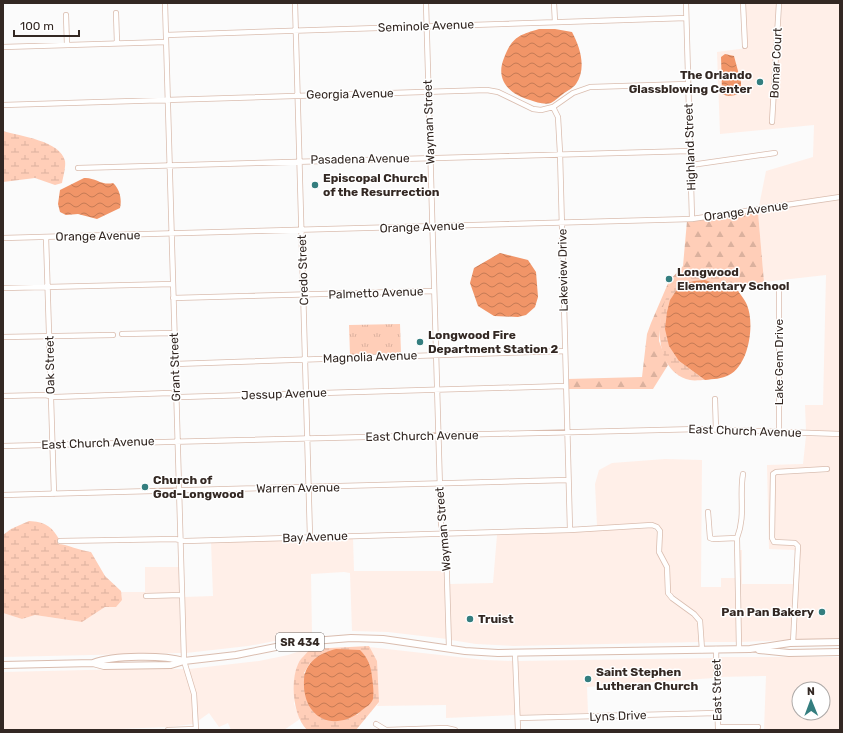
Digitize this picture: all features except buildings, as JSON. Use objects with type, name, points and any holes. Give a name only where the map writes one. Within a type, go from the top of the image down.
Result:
[{"type":"main road","name":"SR 434","points":[[3,665],[93,663],[104,659],[161,657],[171,657],[184,661],[233,656],[301,642],[335,638],[383,639],[482,652],[515,653],[716,649],[750,649],[789,653],[840,652]]},
{"type":"main road","name":"SR 434","points":[[750,649],[793,643],[840,642]]},
{"type":"street","name":"Grant Street","points":[[165,3],[181,595],[184,661],[194,694],[196,730]]},
{"type":"street","name":"Credo Street","points":[[295,3],[310,537]]},
{"type":"street","name":"Wayman Street","points":[[426,3],[441,524],[446,544],[449,648]]},
{"type":"street","points":[[554,3],[555,22]]},
{"type":"street","name":"Highland Street","points":[[686,3],[692,218]]},
{"type":"street","points":[[744,3],[745,46]]},
{"type":"street","name":"Bomar Court","points":[[772,122],[779,3]]},
{"type":"street","points":[[116,13],[117,43]]},
{"type":"street","points":[[66,15],[67,45]]},
{"type":"street","name":"Seminole Avenue","points":[[166,35],[686,18]]},
{"type":"street","points":[[3,46],[166,42]]},
{"type":"street","name":"Georgia Avenue","points":[[3,105],[488,90],[498,92],[533,109],[546,110],[573,93],[590,87],[688,84]]},
{"type":"street","name":"Lakeview Drive","points":[[553,107],[558,117],[560,153],[564,351],[570,530]]},
{"type":"street","name":"Pasadena Avenue","points":[[78,168],[300,160],[690,151]]},
{"type":"street","points":[[690,165],[775,153]]},
{"type":"street","name":"Orange Avenue","points":[[3,238],[302,231],[692,218],[840,197]]},
{"type":"street","name":"Oak Street","points":[[46,237],[46,286],[54,494]]},
{"type":"street","points":[[3,288],[173,284]]},
{"type":"street","name":"Palmetto Avenue","points":[[173,298],[434,291]]},
{"type":"street","name":"Lake Gem Drive","points":[[779,291],[779,432]]},
{"type":"street","points":[[122,334],[174,333]]},
{"type":"street","points":[[3,337],[113,334]]},
{"type":"street","name":"Magnolia Avenue","points":[[175,364],[564,351]]},
{"type":"street","name":"Jessup Avenue","points":[[3,396],[170,392],[181,397],[565,386]]},
{"type":"street","points":[[715,399],[716,430]]},
{"type":"street","name":"East Church Avenue","points":[[3,446],[567,432],[716,430],[840,434]]},
{"type":"street","points":[[793,643],[798,546],[795,543],[774,542],[772,538],[773,474],[776,472],[827,469]]},
{"type":"street","points":[[739,649],[737,538],[742,525],[740,488],[743,474]]},
{"type":"street","name":"Warren Avenue","points":[[3,495],[568,480]]},
{"type":"street","points":[[708,512],[710,538],[737,538]]},
{"type":"street","name":"Bay Avenue","points":[[60,541],[444,534],[570,530],[652,525],[657,527],[660,532],[659,552],[668,567],[668,593],[672,598],[694,614],[700,621],[702,650]]},
{"type":"street","points":[[146,596],[181,595]]},
{"type":"street","name":"East Street","points":[[716,649],[718,729]]},
{"type":"street","points":[[515,653],[518,730]]},
{"type":"street","name":"Lyns Drive","points":[[518,718],[717,714]]},
{"type":"street","points":[[376,724],[386,730],[446,728],[455,730]]},
{"type":"street","points":[[718,729],[758,727]]},
{"type":"street","points":[[168,730],[196,730]]},
{"type":"shaded area","points":[[746,3],[777,3],[770,124],[774,125],[782,3],[840,3],[840,195],[759,206],[766,171],[813,157],[814,125],[720,134],[717,52],[747,48]],"holes":[[[734,56],[741,82],[741,92],[739,94],[724,96],[722,94],[721,57]]]},
{"type":"shaded area","points":[[840,200],[840,432],[806,431],[805,405],[823,405],[826,275],[764,282],[758,212]]},
{"type":"shaded area","points":[[806,436],[840,437],[840,638],[795,640],[800,546],[795,540],[775,539],[774,537],[775,475],[829,472],[829,467],[776,470],[772,472],[770,539],[774,544],[794,545],[796,547],[796,553],[794,550],[769,549],[767,465],[803,464]]},
{"type":"shaded area","points":[[665,459],[702,460],[701,587],[721,587],[721,578],[735,578],[735,551],[737,642],[704,642],[702,620],[695,612],[670,592],[670,567],[661,552],[662,532],[652,523],[597,526],[595,484],[599,470],[612,463]]},
{"type":"shaded area","points":[[652,528],[657,532],[657,553],[665,568],[666,594],[698,622],[699,642],[514,646],[476,644],[451,640],[450,584],[493,583],[497,535]]},
{"type":"shaded area","points":[[353,538],[354,571],[445,571],[447,639],[388,632],[352,631],[350,573],[344,572],[311,574],[312,634],[248,646],[186,653],[184,597],[213,596],[211,542]]},
{"type":"shaded area","points":[[740,550],[742,550],[742,584],[793,584],[791,640],[741,642]]},
{"type":"shaded area","points":[[145,567],[179,567],[179,592],[144,594],[144,599],[179,597],[181,653],[3,657],[3,613],[22,619],[35,615],[82,622],[105,607],[122,600],[121,592],[145,592]]},
{"type":"shaded area","points":[[369,647],[485,660],[513,661],[516,715],[446,718],[446,705],[377,706],[379,702]]},
{"type":"shaded area","points":[[310,649],[298,663],[295,684],[294,704],[300,719],[284,730],[231,730],[228,723],[219,727],[209,713],[198,721],[196,694],[189,669],[259,661],[288,655]]},
{"type":"shaded area","points":[[718,657],[840,657],[840,730],[764,730],[766,676],[719,677]]},
{"type":"shaded area","points":[[714,658],[714,678],[587,687],[588,713],[520,715],[518,661]]},
{"type":"shaded area","points":[[184,669],[192,695],[194,724],[169,727],[91,730],[3,730],[3,672]]},
{"type":"green space","points":[[3,131],[39,140],[48,144],[62,154],[65,161],[65,169],[62,183],[55,185],[35,178],[3,182]]},
{"type":"green space","points":[[758,212],[764,282],[735,288],[724,278],[691,275],[674,285],[661,318],[659,341],[668,365],[653,389],[568,389],[567,379],[642,377],[647,334],[651,323],[669,281],[683,266],[687,221]]},
{"type":"green space","points":[[706,271],[724,278],[735,288],[729,289],[718,284],[679,361],[705,380],[690,380],[678,375],[669,365],[663,353],[660,339],[662,310],[667,297],[676,283],[693,274]]},
{"type":"green space","points":[[400,324],[401,353],[350,355],[349,325]]},
{"type":"green space","points":[[29,521],[43,523],[50,527],[59,539],[58,544],[91,552],[105,576],[121,591],[122,600],[116,607],[105,607],[82,622],[35,615],[22,619],[3,613],[3,535],[11,529]]},
{"type":"green space","points":[[369,646],[377,661],[379,702],[356,730],[307,730],[302,724],[294,698],[294,680],[299,662],[310,649]],"holes":[[[327,652],[373,685],[370,702],[357,715],[304,673],[310,663]]]},
{"type":"water","points":[[539,29],[555,29],[572,32],[578,44],[582,64],[576,84],[548,104],[535,102],[516,94],[506,85],[501,73],[504,58],[513,41],[521,35]]},
{"type":"water","points":[[725,54],[734,56],[741,82],[741,92],[729,96],[722,94],[721,57]]},
{"type":"water","points":[[84,178],[109,184],[113,183],[120,195],[120,208],[97,219],[78,214],[66,215],[60,212],[58,204],[60,190]]},
{"type":"water","points":[[500,253],[528,260],[536,272],[538,297],[535,307],[526,315],[518,317],[494,316],[478,306],[470,283],[474,268]]},
{"type":"water","points":[[705,280],[729,289],[737,289],[747,305],[750,333],[746,353],[736,370],[729,375],[717,379],[705,380],[679,361],[669,346],[665,329],[670,300],[680,285]]},
{"type":"water","points":[[336,649],[360,650],[363,653],[372,673],[373,699],[360,712],[349,718],[339,721],[329,721],[320,717],[313,711],[308,703],[305,693],[304,680],[307,668],[314,659],[324,653]]},
{"type":"place","name":"The Orlando Glassblowing Center","points":[[760,82]]},
{"type":"place","name":"Episcopal Church of the Resurrection","points":[[315,185]]},
{"type":"place","name":"Longwood Elementary School","points":[[669,279]]},
{"type":"place","name":"Longwood Fire Department Station 2","points":[[420,342]]},
{"type":"place","name":"Church of God-Longwood","points":[[145,487]]},
{"type":"place","name":"Pan Pan Bakery","points":[[822,612]]},
{"type":"place","name":"Truist","points":[[470,619]]},
{"type":"place","name":"Saint Stephen Lutheran Church","points":[[588,679]]}]
